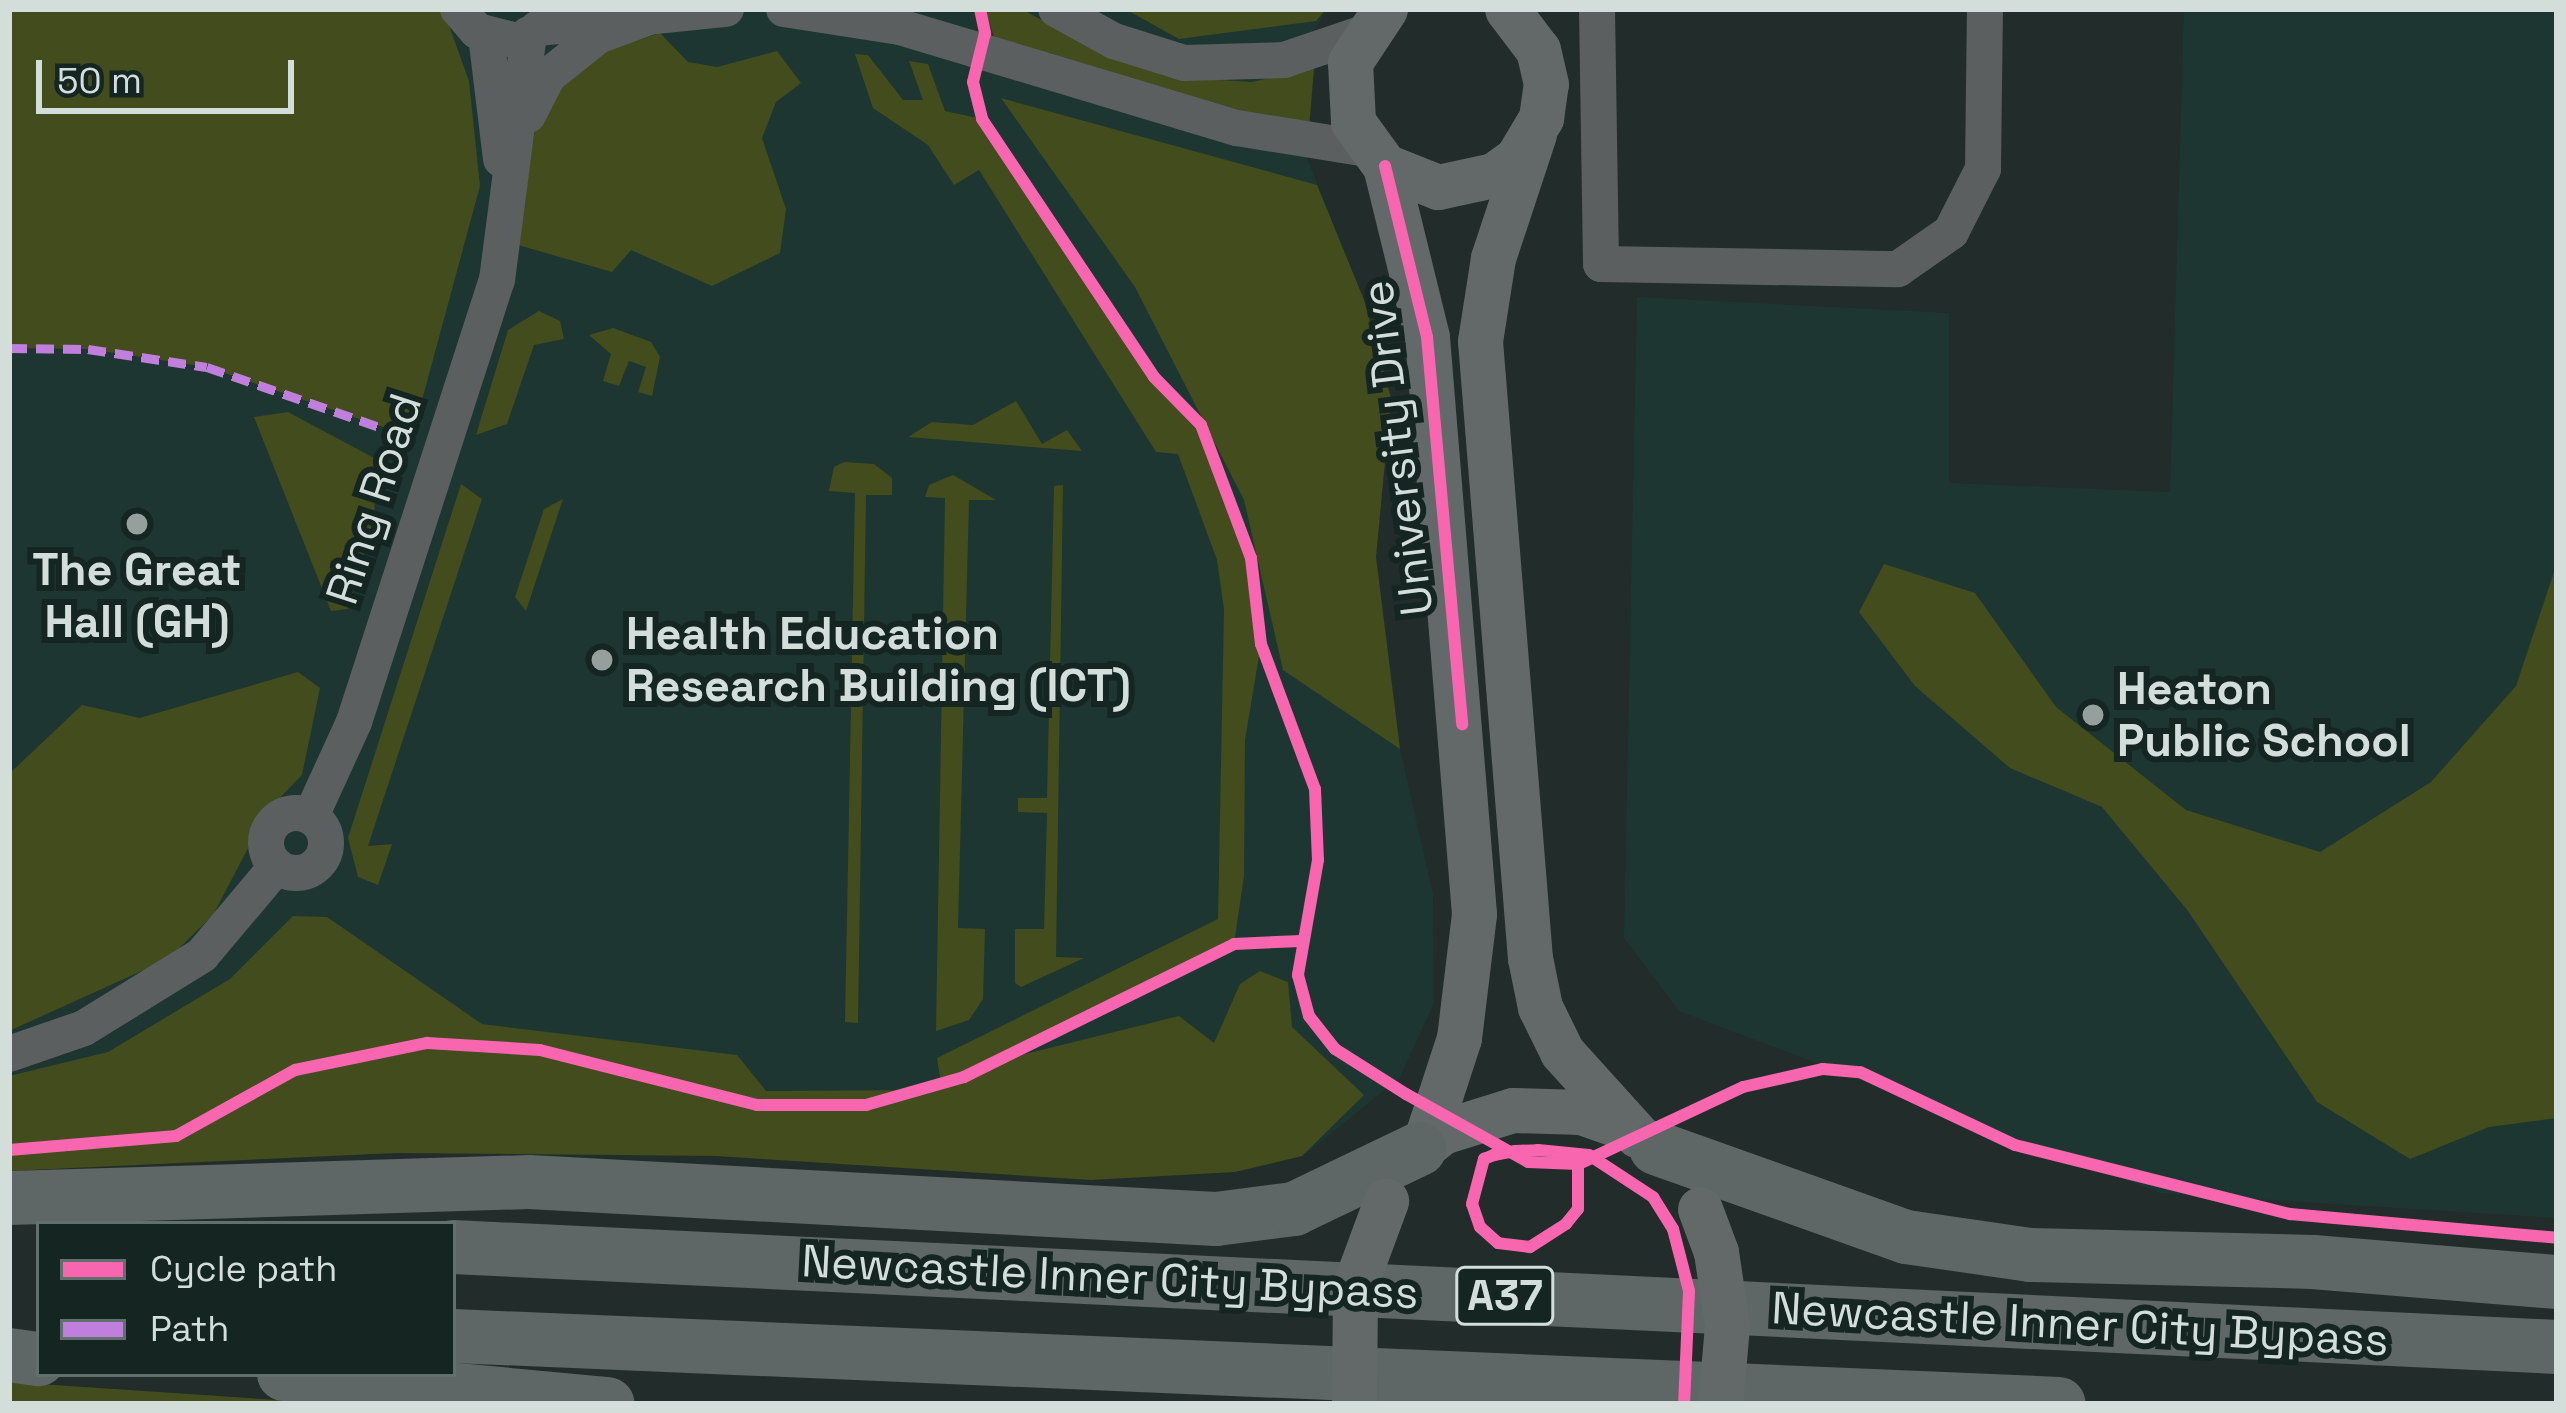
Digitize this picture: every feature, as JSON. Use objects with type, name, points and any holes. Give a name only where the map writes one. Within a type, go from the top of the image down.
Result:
[{"type":"highway","points":[[1646,1141],[1906,1237],[2031,1255],[2313,1262],[2557,1282]]},
{"type":"highway","points":[[9,1198],[529,1182],[1216,1220],[1294,1210],[1422,1147]]},
{"type":"highway","name":"Newcastle Inner City Bypass","points":[[456,1247],[2557,1347]]},
{"type":"highway","name":"Newcastle Inner City Bypass","points":[[456,1336],[2059,1404]]},
{"type":"highway","points":[[316,1377],[608,1404]]},
{"type":"main road","name":"University Drive","points":[[1508,9],[1530,34],[1544,66],[1545,101],[1493,258],[1480,341],[1526,917],[1547,1024],[1587,1085],[1646,1141],[1700,1209],[1716,1252],[1727,1326],[1720,1404]]},
{"type":"main road","name":"University Drive","points":[[1354,1404],[1355,1285],[1385,1201],[1422,1147],[1460,1038],[1474,914],[1429,351],[1376,157],[1347,92],[1373,22]]},
{"type":"main road","points":[[1376,157],[1411,181],[1467,185],[1517,158],[1534,134]]},
{"type":"main road","points":[[1422,1147],[1465,1122],[1513,1110],[1581,1112],[1646,1141]]},
{"type":"street","points":[[458,9],[486,35],[540,24],[726,9]]},
{"type":"street","points":[[784,9],[900,27],[1237,128],[1376,157]]},
{"type":"street","points":[[1056,9],[1114,41],[1184,63],[1284,59],[1373,22]]},
{"type":"street","points":[[1597,9],[1601,264],[1898,269],[1952,232],[1983,169],[1985,9]]},
{"type":"street","points":[[518,132],[548,76],[598,36],[657,14]]},
{"type":"street","name":"Ring Road","points":[[9,1054],[84,1028],[202,955],[277,866],[303,873],[320,863],[325,832],[311,816],[354,722],[496,280],[540,24]]},
{"type":"street","name":"Ring Road","points":[[486,35],[506,205]]},
{"type":"shaded area","points":[[9,9],[1326,9],[1294,71],[1294,126],[1364,300],[1391,398],[1376,557],[1400,749],[1433,894],[1434,1003],[1400,1077],[1306,1154],[1239,1169],[401,1147],[9,1170]]},
{"type":"shaded area","name":"Heaton Public School","points":[[2184,9],[2557,9],[2557,1218],[2160,1193],[1679,1011],[1624,938],[1637,297],[1949,313],[1949,483],[2170,492]]},
{"type":"green space","points":[[9,9],[443,9],[469,81],[480,186],[412,437],[207,367],[88,349],[9,348]]},
{"type":"green space","points":[[985,9],[1021,9],[1119,61],[1203,79],[1252,82],[1314,68],[1309,130],[995,40]]},
{"type":"green space","points":[[1125,9],[1326,9],[1316,21],[1179,39]]},
{"type":"green space","points":[[660,33],[688,62],[717,67],[777,51],[801,83],[776,102],[762,138],[786,209],[780,253],[712,286],[631,250],[612,272],[518,245],[535,129],[558,86],[608,50]]},
{"type":"green space","points":[[855,54],[868,55],[903,100],[923,100],[909,61],[928,64],[945,111],[982,119],[1154,377],[1201,425],[1258,588],[1261,644],[1245,740],[1244,876],[1234,944],[1001,1060],[1179,1016],[1214,1043],[1240,984],[1260,971],[1288,982],[1292,1027],[1364,1095],[1302,1156],[1235,1172],[1091,1180],[716,1156],[396,1153],[9,1171],[9,1076],[108,1052],[230,979],[293,916],[327,917],[482,1024],[737,1055],[766,1091],[942,1090],[937,1058],[1218,919],[1224,609],[1217,560],[1178,454],[1156,452],[979,170],[954,185],[928,145],[873,108]]},
{"type":"green space","points":[[1001,98],[1317,185],[1364,300],[1391,398],[1376,557],[1400,749],[1283,670],[1244,500],[1135,287]]},
{"type":"green space","points":[[539,311],[560,321],[564,339],[534,345],[507,424],[476,435],[508,330]]},
{"type":"green space","points":[[613,328],[651,342],[660,357],[652,396],[638,392],[646,367],[629,361],[619,386],[603,381],[611,354],[589,335]]},
{"type":"green space","points":[[1016,401],[1042,444],[1067,430],[1082,451],[908,437],[932,422],[973,425]]},
{"type":"green space","points":[[288,412],[376,459],[374,520],[348,609],[331,611],[254,417]]},
{"type":"green space","points":[[844,462],[874,464],[892,478],[892,495],[866,495],[858,1023],[845,1022],[855,493],[829,491],[834,467]]},
{"type":"green space","points":[[953,475],[996,500],[969,500],[958,928],[985,929],[983,999],[969,1020],[936,1031],[945,498],[925,497],[929,485]]},
{"type":"green space","points":[[461,484],[482,499],[368,846],[392,844],[378,885],[358,877],[348,838]]},
{"type":"green space","points":[[1063,485],[1056,957],[1084,958],[1021,987],[1015,983],[1015,929],[1044,929],[1047,813],[1018,812],[1018,798],[1047,798],[1054,486]]},
{"type":"green space","points":[[563,499],[526,611],[515,597],[544,509]]},
{"type":"green space","points":[[2557,563],[2557,1118],[2489,1127],[2410,1159],[2317,1102],[2188,911],[2102,807],[2010,768],[1915,686],[1859,612],[1884,564],[1975,593],[2056,707],[2186,810],[2320,852],[2431,782],[2516,686]]},
{"type":"green space","points":[[298,672],[320,688],[302,775],[268,810],[213,915],[168,959],[9,1031],[9,774],[82,705],[140,718]]},
{"type":"green space","points":[[9,1382],[336,1404],[9,1404]]},
{"type":"marked path","points":[[9,348],[88,349],[207,367],[396,433]]},
{"type":"cycle path","points":[[980,9],[985,33],[973,82],[982,119],[1154,377],[1201,425],[1251,558],[1261,644],[1315,789],[1318,860],[1298,975],[1309,1016],[1335,1049],[1406,1094],[1528,1162],[1578,1164],[1578,1209],[1566,1224],[1530,1247],[1498,1243],[1480,1227],[1472,1204],[1484,1159],[1494,1155],[1504,1153],[1515,1151],[1538,1150],[1589,1155],[1653,1197],[1673,1229],[1689,1291],[1684,1404]]},
{"type":"cycle path","points":[[1385,166],[1427,337],[1462,724]]},
{"type":"cycle path","points":[[9,1150],[176,1136],[295,1070],[427,1043],[540,1050],[757,1105],[866,1105],[964,1077],[1234,944],[1301,941]]},
{"type":"cycle path","points":[[1583,1162],[1743,1087],[1823,1069],[1860,1072],[2015,1145],[2290,1214],[2557,1238]]},
{"type":"place","name":"The Great Hall (GH)","points":[[137,524]]},
{"type":"place","name":"Health Education Research Building (ICT)","points":[[602,660]]},
{"type":"place","name":"Heaton Public School","points":[[2093,715]]}]
